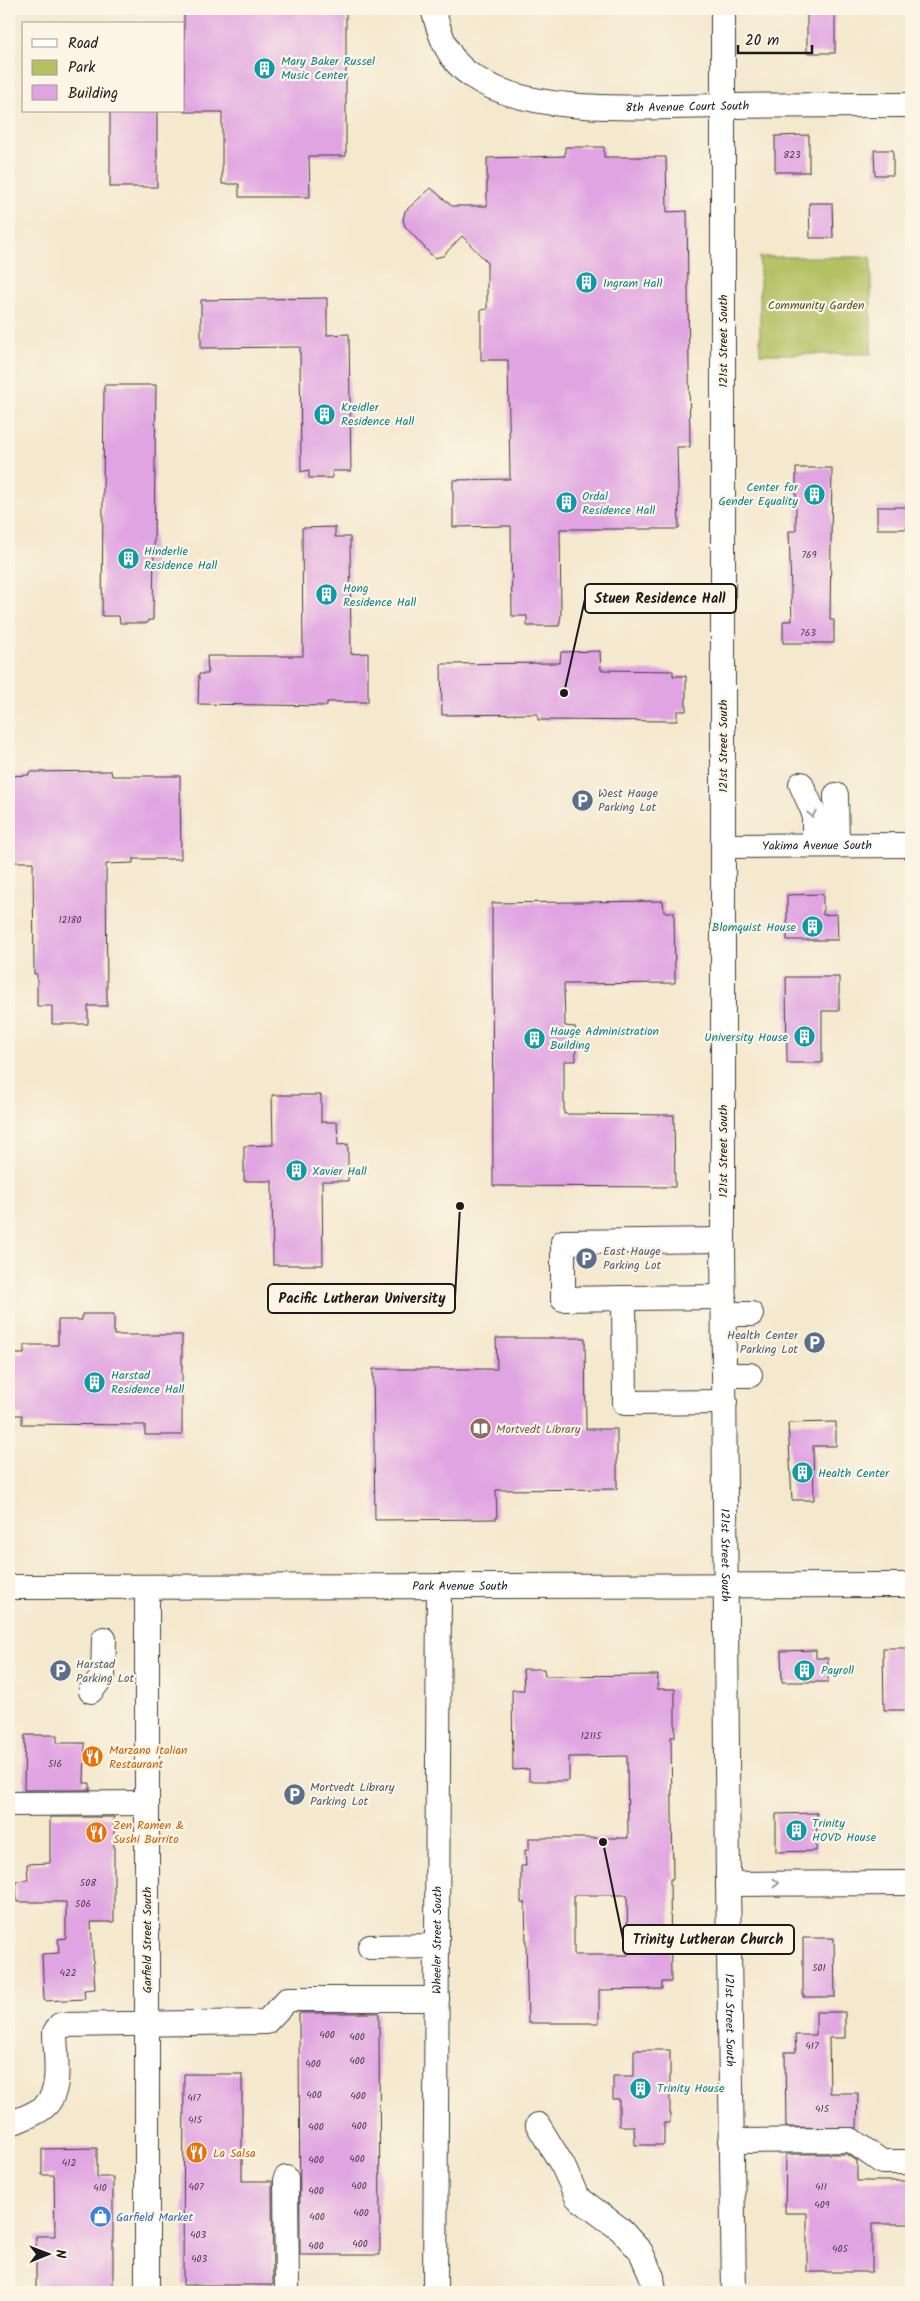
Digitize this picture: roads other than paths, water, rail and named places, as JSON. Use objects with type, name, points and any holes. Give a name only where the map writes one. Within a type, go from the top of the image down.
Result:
[{"type":"street","name":"8th Avenue Court South","points":[[433,9],[442,42],[470,75],[486,85],[530,101],[637,107],[911,105]]},
{"type":"street","name":"121st Street South","points":[[723,9],[713,773],[716,839],[725,1376],[730,2141],[734,2292]]},
{"type":"street","points":[[801,784],[825,845]]},
{"type":"street","points":[[825,845],[836,795]]},
{"type":"street","name":"Yakima Avenue South","points":[[716,839],[825,845],[911,845]]},
{"type":"street","points":[[723,1240],[563,1242],[563,1299],[698,1297],[751,1314]]},
{"type":"street","points":[[624,1298],[625,1403],[725,1402]]},
{"type":"street","points":[[725,1376],[750,1375]]},
{"type":"street","name":"Park Avenue South","points":[[9,1587],[911,1585]]},
{"type":"street","name":"Wheeler Street South","points":[[435,2292],[439,1586]]},
{"type":"street","name":"Garfield Street South","points":[[147,1587],[147,2292]]},
{"type":"street","points":[[91,1691],[103,1676],[104,1638]]},
{"type":"street","points":[[9,1804],[147,1803]]},
{"type":"street","points":[[728,1884],[911,1883]]},
{"type":"street","points":[[370,1946],[437,1946]]},
{"type":"street","points":[[9,2124],[43,2108],[51,2100],[55,2090],[55,2032],[60,2025],[266,2022],[288,1999],[437,1999]]},
{"type":"street","points":[[538,2125],[563,2166],[577,2196],[620,2228],[641,2252],[652,2277],[654,2292]]},
{"type":"street","points":[[730,2141],[851,2140],[882,2162],[911,2162]]},
{"type":"street","points":[[286,2178],[287,2292]]},
{"type":"place","name":"Mary Baker Russel Music Center","points":[[265,68]]},
{"type":"place","name":"Ingram Hall","points":[[587,283]]},
{"type":"place","name":"Kreidler Residence Hall","points":[[325,414]]},
{"type":"place","name":"Center for Gender Equality","points":[[814,494]]},
{"type":"place","name":"Ordal Residence Hall","points":[[566,503]]},
{"type":"place","name":"Hinderlie Residence Hall","points":[[128,558]]},
{"type":"place","name":"Hong Residence Hall","points":[[327,595]]},
{"type":"place","name":"Stuen Residence Hall","points":[[564,693]]},
{"type":"place","name":"West Hauge Parking Lot","points":[[582,800]]},
{"type":"place","name":"Blomquist House","points":[[812,927]]},
{"type":"place","name":"University House","points":[[804,1037]]},
{"type":"place","name":"Hauge Administration Building","points":[[534,1038]]},
{"type":"place","name":"Xavier Hall","points":[[296,1171]]},
{"type":"place","name":"Pacific Lutheran University","points":[[460,1206]]},
{"type":"place","name":"East Hauge Parking Lot","points":[[587,1258]]},
{"type":"place","name":"Health Center Parking Lot","points":[[814,1342]]},
{"type":"place","name":"Harstad Residence Hall","points":[[95,1382]]},
{"type":"place","name":"Mortvedt Library","points":[[480,1429]]},
{"type":"place","name":"Health Center","points":[[802,1473]]},
{"type":"place","name":"Payroll","points":[[805,1670]]},
{"type":"place","name":"Harstad Parking Lot","points":[[60,1671]]},
{"type":"place","name":"Marzano Italian Restaurant","points":[[93,1757]]},
{"type":"place","name":"Mortvedt Library Parking Lot","points":[[294,1794]]},
{"type":"place","name":"Trinity HOVD House","points":[[796,1830]]},
{"type":"place","name":"Zen Ramen & Sushi Burrito","points":[[97,1832]]},
{"type":"place","name":"Trinity Lutheran Church","points":[[603,1842]]},
{"type":"place","name":"Trinity House","points":[[641,2088]]},
{"type":"place","name":"La Salsa","points":[[197,2153]]},
{"type":"place","name":"Garfield Market","points":[[100,2217]]},
{"type":"park label","name":"Community Garden","points":[[816,305]]}]
